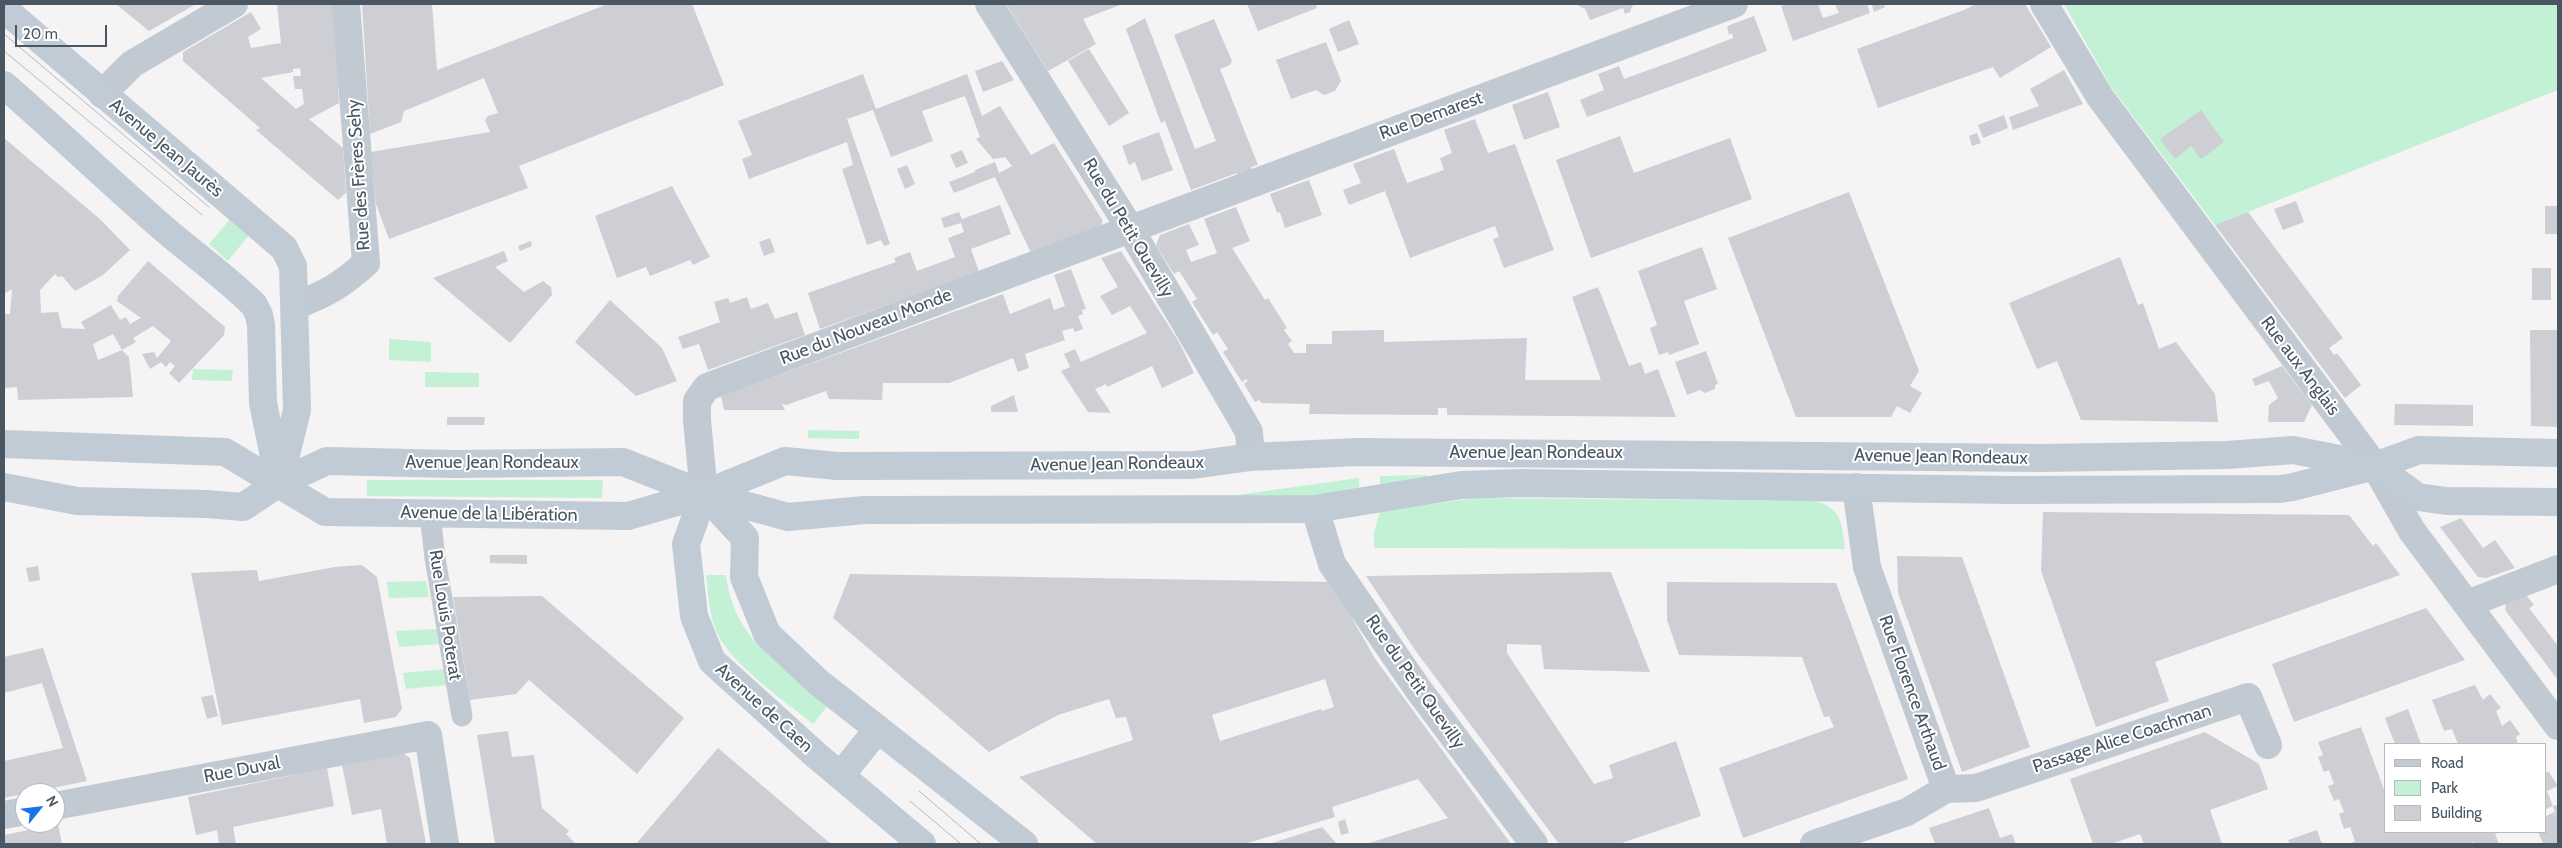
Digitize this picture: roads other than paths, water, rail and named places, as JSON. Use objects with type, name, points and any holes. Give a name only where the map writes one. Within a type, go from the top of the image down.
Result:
[{"type":"main road","name":"Avenue Jean Jaurès","points":[[4,9],[284,248],[293,266],[296,305],[297,410],[279,482]]},
{"type":"main road","points":[[4,85],[77,148],[129,198],[245,296],[259,314],[263,403],[279,482],[243,507],[206,504],[77,501],[4,487]]},
{"type":"main road","points":[[259,314],[296,305]]},
{"type":"main road","name":"Avenue de la Libération","points":[[4,444],[225,452],[279,482],[326,512],[628,516],[704,494]]},
{"type":"main road","name":"Avenue Jean Rondeaux","points":[[704,494],[785,461],[837,466],[1193,465],[1251,457],[1356,452],[2042,458],[2227,455],[2293,450],[2375,466],[2418,498],[2446,502],[2558,502]]},
{"type":"main road","name":"Avenue Jean Rondeaux","points":[[279,482],[327,461],[454,464],[623,462],[704,494],[788,517],[864,510],[1315,509],[1461,485],[1521,483],[2011,490],[2280,489],[2375,466],[2419,450],[2558,453]]},
{"type":"main road","points":[[704,494],[745,538],[744,577],[767,634],[818,682],[1024,844]]},
{"type":"main road","name":"Avenue de Caen","points":[[704,494],[686,544],[694,616],[712,661],[922,844]]},
{"type":"main road","points":[[841,775],[878,729]]},
{"type":"street","points":[[102,94],[132,64],[234,4]]},
{"type":"street","name":"Rue des Frères Sehy","points":[[296,305],[317,298],[344,283],[366,262],[346,4]]},
{"type":"street","name":"Rue du Petit Quevilly","points":[[989,4],[1129,228],[1249,432],[1251,457]]},
{"type":"street","name":"Rue Demarest","points":[[1129,228],[1734,4]]},
{"type":"street","name":"Rue aux Anglais","points":[[2044,4],[2100,97],[2375,466],[2412,532],[2558,726]]},
{"type":"street","name":"Rue du Nouveau Monde","points":[[704,494],[697,401],[707,387],[1129,228]]},
{"type":"street","name":"Rue Florence Arthaud","points":[[1814,844],[1907,812],[1946,789],[1867,567],[1856,487]]},
{"type":"street","name":"Rue du Petit Quevilly","points":[[1315,509],[1332,564],[1418,689],[1534,844]]},
{"type":"street","name":"Rue Louis Poterat","points":[[430,514],[435,558],[462,716]]},
{"type":"street","points":[[2467,604],[2558,569]]},
{"type":"street","name":"Passage Alice Coachman","points":[[1946,789],[1976,788],[2248,698],[2268,745]]},
{"type":"street","name":"Rue Duval","points":[[65,804],[428,735],[445,844]]},
{"type":"tram line","points":[[4,34],[209,207]]},
{"type":"tram line","points":[[4,51],[202,215]]},
{"type":"tram line","points":[[919,791],[981,844]]},
{"type":"tram line","points":[[910,801],[961,844]]}]
